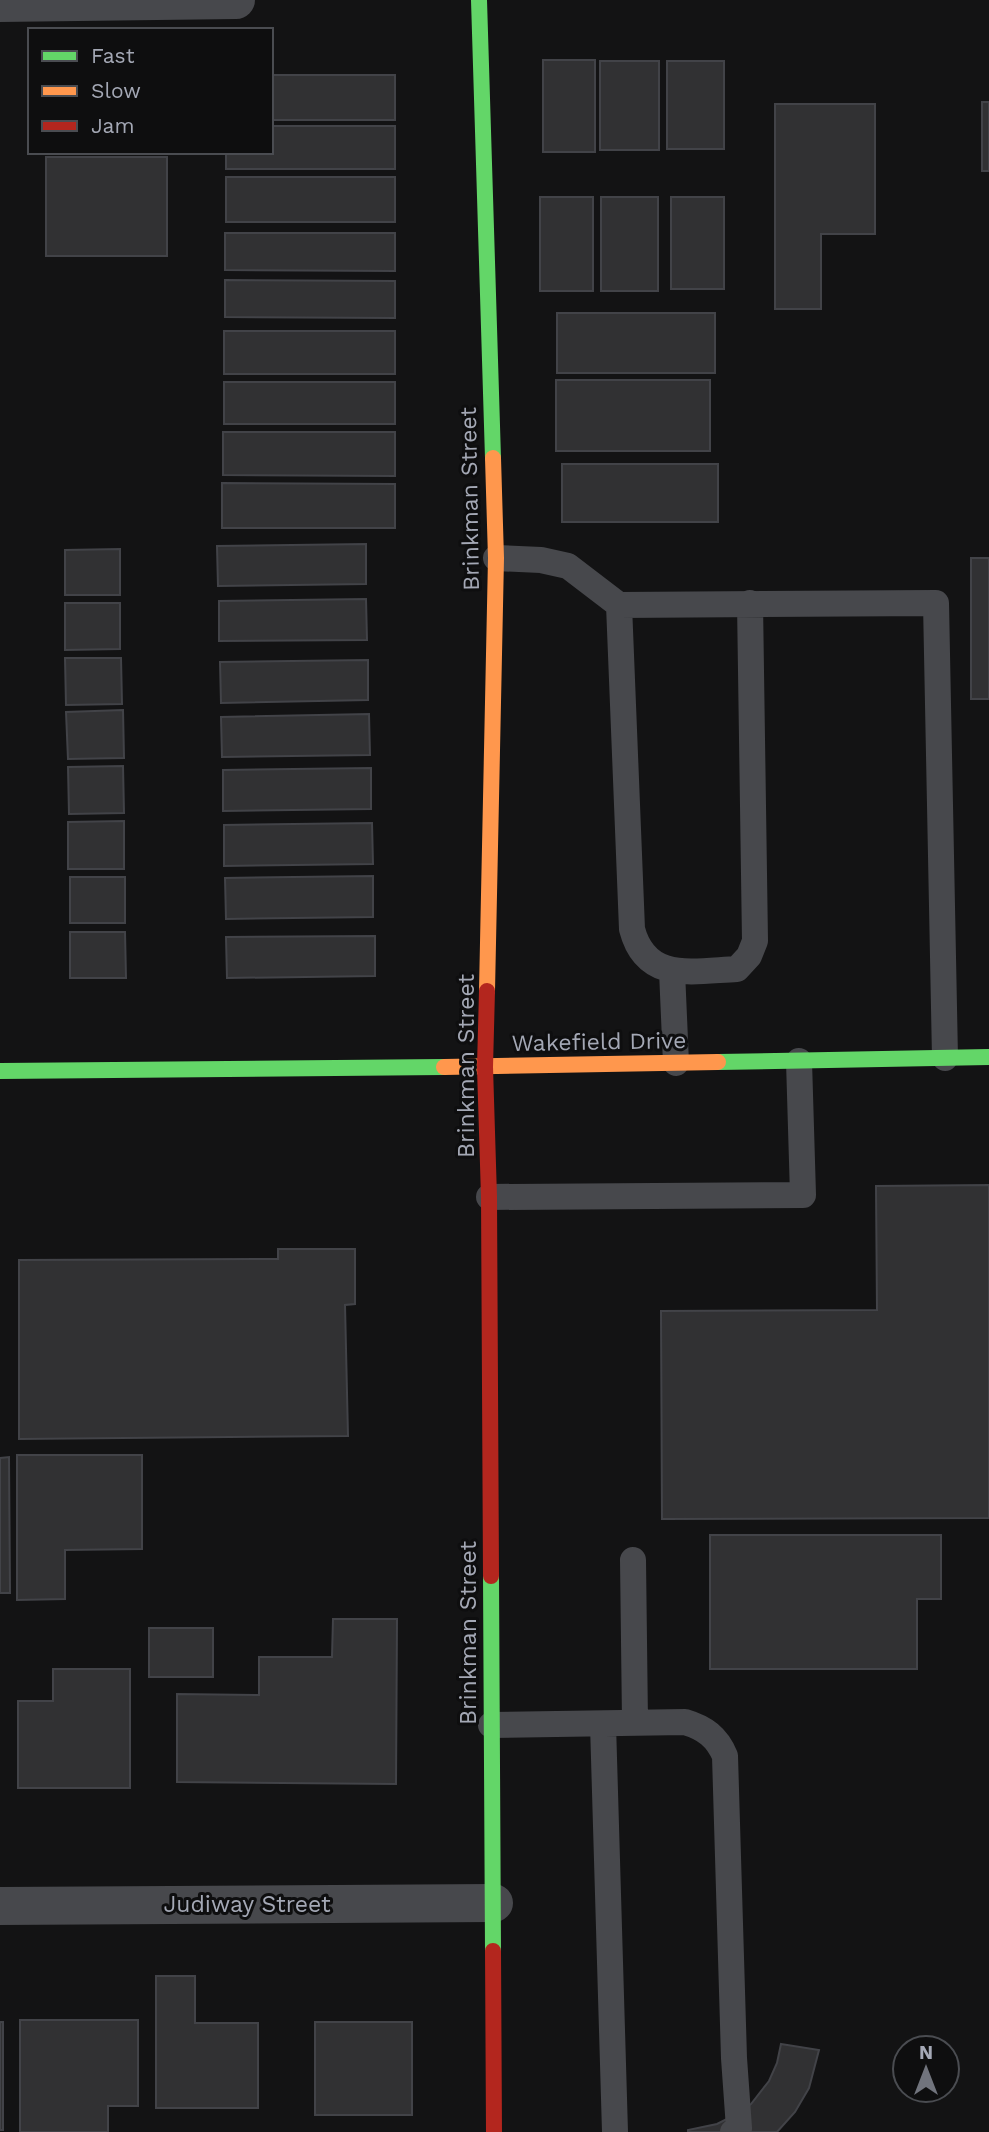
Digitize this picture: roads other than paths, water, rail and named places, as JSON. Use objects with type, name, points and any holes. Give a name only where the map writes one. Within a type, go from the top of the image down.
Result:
[{"type":"street","points":[[0,3],[236,0]]},
{"type":"street","name":"Brinkman Street","points":[[478,0],[496,558],[485,1067],[489,1198],[494,2132]]},
{"type":"street","name":"Wakefield Drive","points":[[0,1071],[485,1067],[989,1058]]},
{"type":"street","name":"Judiway Street","points":[[0,1906],[494,1903]]},
{"type":"lane","points":[[496,558],[541,560],[568,566],[619,605],[936,603],[945,1058]]},
{"type":"lane","points":[[619,605],[632,929],[636,947],[649,962],[672,971],[737,969],[749,956],[755,941],[750,603]]},
{"type":"lane","points":[[672,971],[676,1063]]},
{"type":"lane","points":[[489,1198],[803,1195],[799,1061]]},
{"type":"lane","points":[[633,1560],[635,1722]]},
{"type":"lane","points":[[491,1725],[685,1722],[700,1726],[721,1747],[725,1756],[734,2058],[739,2112],[739,2128],[733,2132]]},
{"type":"lane","points":[[603,1724],[615,2132]]}]
